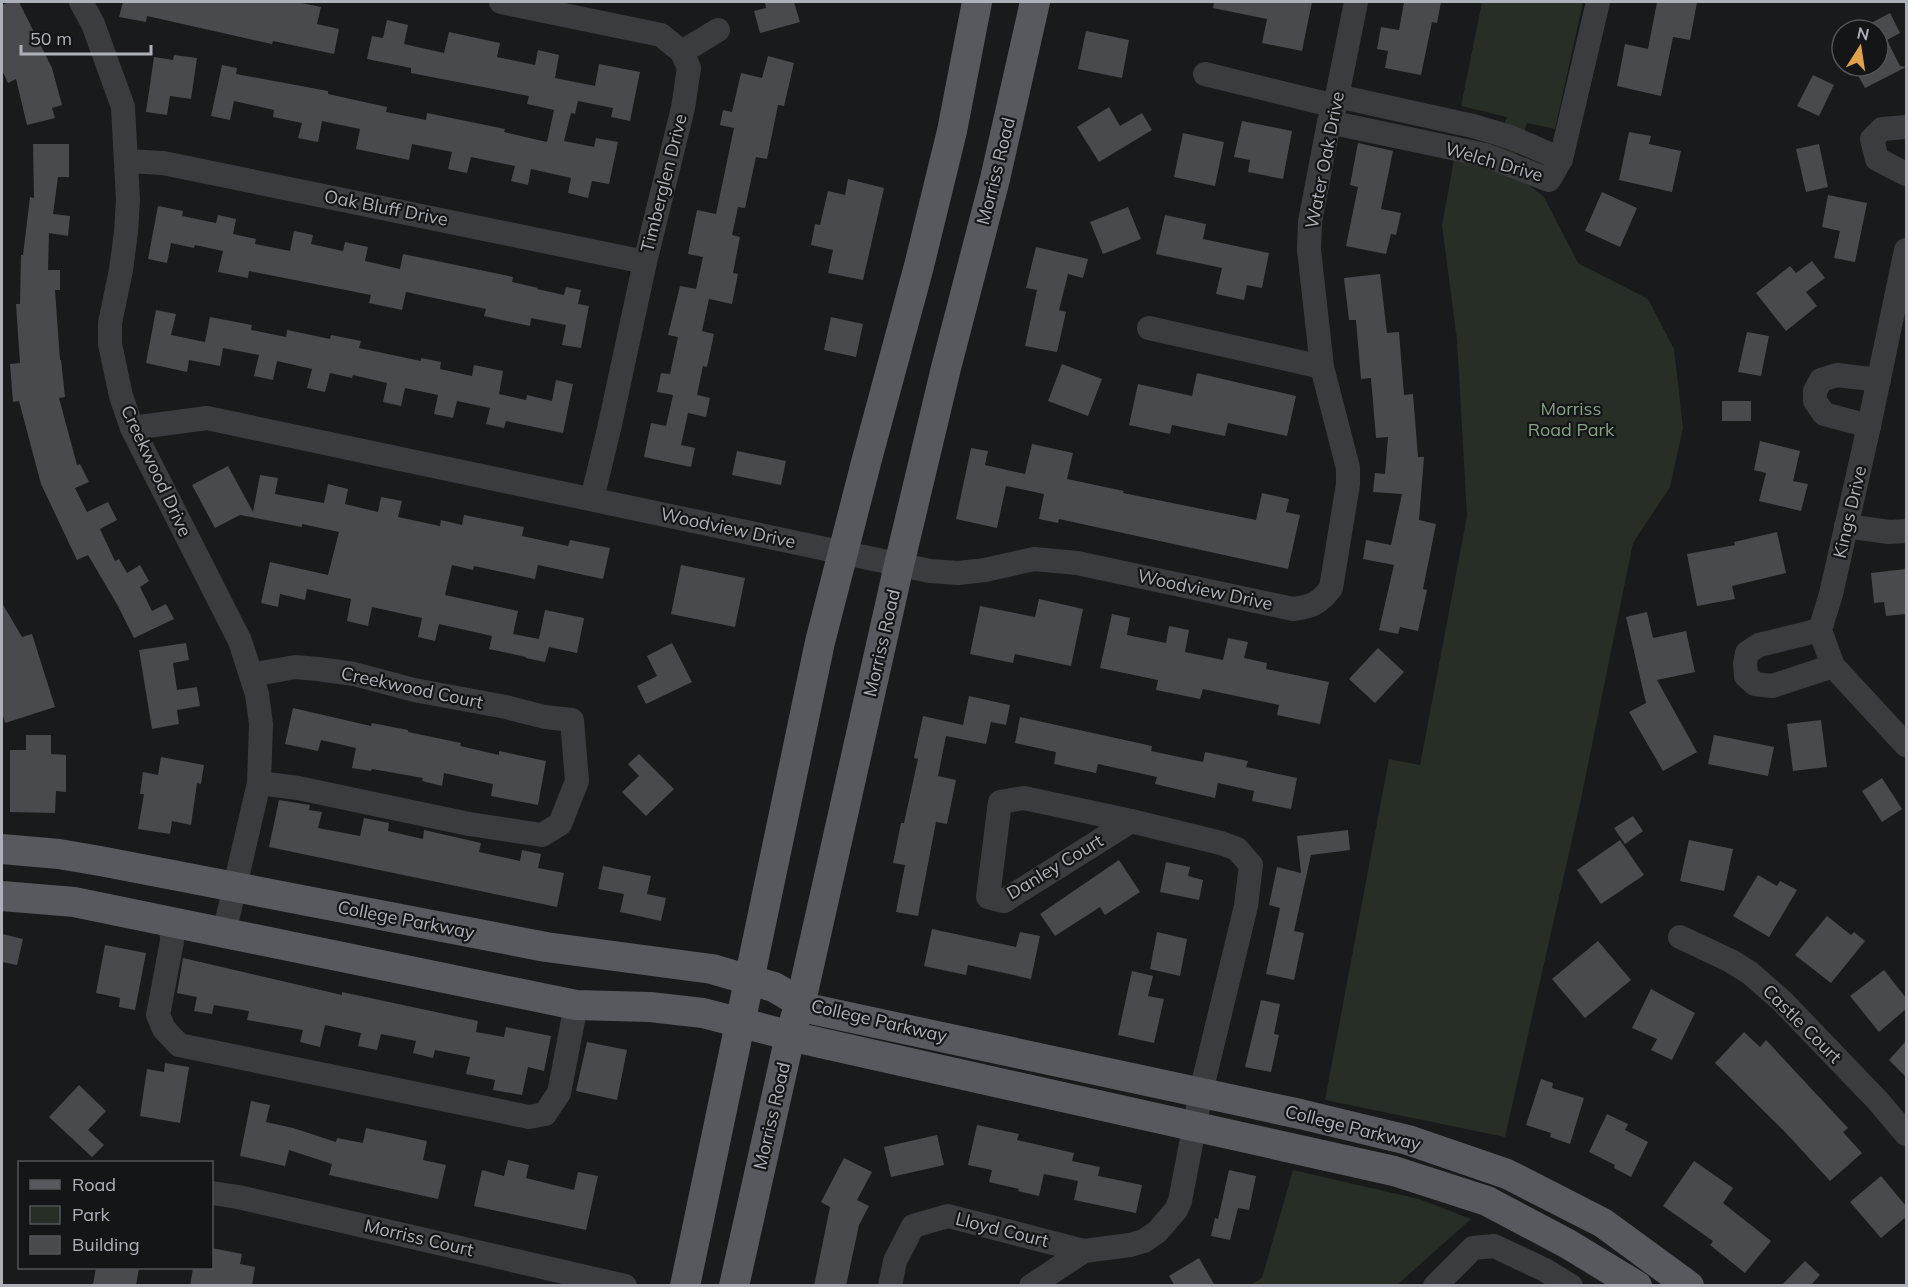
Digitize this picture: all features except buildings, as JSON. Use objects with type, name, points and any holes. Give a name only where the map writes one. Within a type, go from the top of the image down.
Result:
[{"type":"main road","points":[[685,1286],[817,654],[919,266],[952,131],[977,2]]},
{"type":"main road","name":"Morriss Road","points":[[734,1286],[790,1036],[801,1002],[899,565],[946,368],[996,179],[1035,2]]},
{"type":"main road","name":"College Parkway","points":[[2,849],[59,854],[100,861],[546,947],[712,969],[774,987],[811,1009],[1201,1092],[1408,1140],[1507,1174],[1603,1223],[1689,1286]]},
{"type":"main road","name":"College Parkway","points":[[2,896],[74,902],[576,1005],[650,1007],[709,1014],[790,1036],[1394,1171],[1487,1201],[1568,1244],[1637,1286]]},
{"type":"street","name":"Creekwood Drive","points":[[81,2],[93,24],[123,107],[128,200],[126,232],[110,323],[110,344],[121,396],[132,428],[240,641],[256,694],[261,724],[259,783],[224,933]]},
{"type":"street","points":[[501,2],[661,35],[682,52],[717,30]]},
{"type":"street","name":"Water Oak Drive","points":[[1323,599],[1331,588],[1335,571],[1348,484],[1348,468],[1322,367],[1309,250],[1310,222],[1356,2]]},
{"type":"street","name":"Welch Drive","points":[[1334,108],[1485,155],[1549,180],[1561,159],[1598,2]]},
{"type":"street","name":"Timberglen Drive","points":[[592,499],[645,262],[683,108],[689,68],[682,52]]},
{"type":"street","points":[[1205,74],[1334,108]]},
{"type":"street","points":[[1906,127],[1882,129],[1872,140],[1877,159],[1906,174]]},
{"type":"street","name":"Oak Bluff Drive","points":[[127,161],[164,163],[645,262]]},
{"type":"street","name":"Kings Drive","points":[[1820,630],[1869,426],[1906,250]]},
{"type":"street","points":[[1149,328],[1322,367]]},
{"type":"street","points":[[1869,426],[1824,414],[1815,402],[1815,391],[1821,380],[1837,375],[1879,380]]},
{"type":"street","name":"Woodview Drive","points":[[132,428],[207,418],[930,571],[958,573],[985,570],[1034,559],[1054,560],[1293,609],[1310,607],[1323,599]]},
{"type":"street","points":[[1846,526],[1889,532],[1906,531]]},
{"type":"street","points":[[1833,666],[1772,686],[1755,684],[1746,676],[1745,663],[1747,653],[1759,645],[1820,630],[1833,666],[1906,745]]},
{"type":"street","name":"Creekwood Court","points":[[251,675],[295,667],[354,674],[414,690],[506,707],[545,717],[572,720],[577,781],[560,824],[542,835],[469,824],[298,788],[259,783]]},
{"type":"street","name":"Danley Court","points":[[1131,821],[1004,900],[988,897],[1000,802],[1024,798],[1131,821],[1237,849],[1251,865],[1246,906],[1201,1092]]},
{"type":"street","points":[[171,921],[172,941],[158,1015],[164,1029],[179,1045],[214,1053],[529,1117],[545,1114],[559,1093],[576,1005]]},
{"type":"street","name":"Castle Court","points":[[1680,937],[1731,961],[1758,980],[1782,1001],[1878,1101],[1906,1134]]},
{"type":"street","name":"Lloyd Court","points":[[890,1286],[895,1261],[913,1226],[942,1216],[1084,1251],[1144,1241],[1157,1232],[1176,1210],[1180,1201],[1201,1092]]},
{"type":"street","name":"Morriss Court","points":[[213,1193],[261,1202],[625,1286]]},
{"type":"street","points":[[1435,1286],[1473,1248],[1494,1246],[1545,1270],[1571,1286]]},
{"type":"street","name":"Lloyd Court","points":[[1031,1286],[1084,1251]]},
{"type":"green space","name":"Morriss Road Park","points":[[1482,2],[1583,2],[1555,129],[1527,123],[1511,170],[1544,197],[1578,263],[1648,299],[1674,349],[1683,428],[1670,487],[1633,543],[1580,804],[1505,1137],[1325,1100],[1389,759],[1420,765],[1467,516],[1457,340],[1442,225],[1456,149],[1491,157],[1507,117],[1461,106]]},
{"type":"green space","points":[[1293,1170],[1419,1199],[1471,1219],[1397,1285],[1250,1285],[1262,1278]]}]
